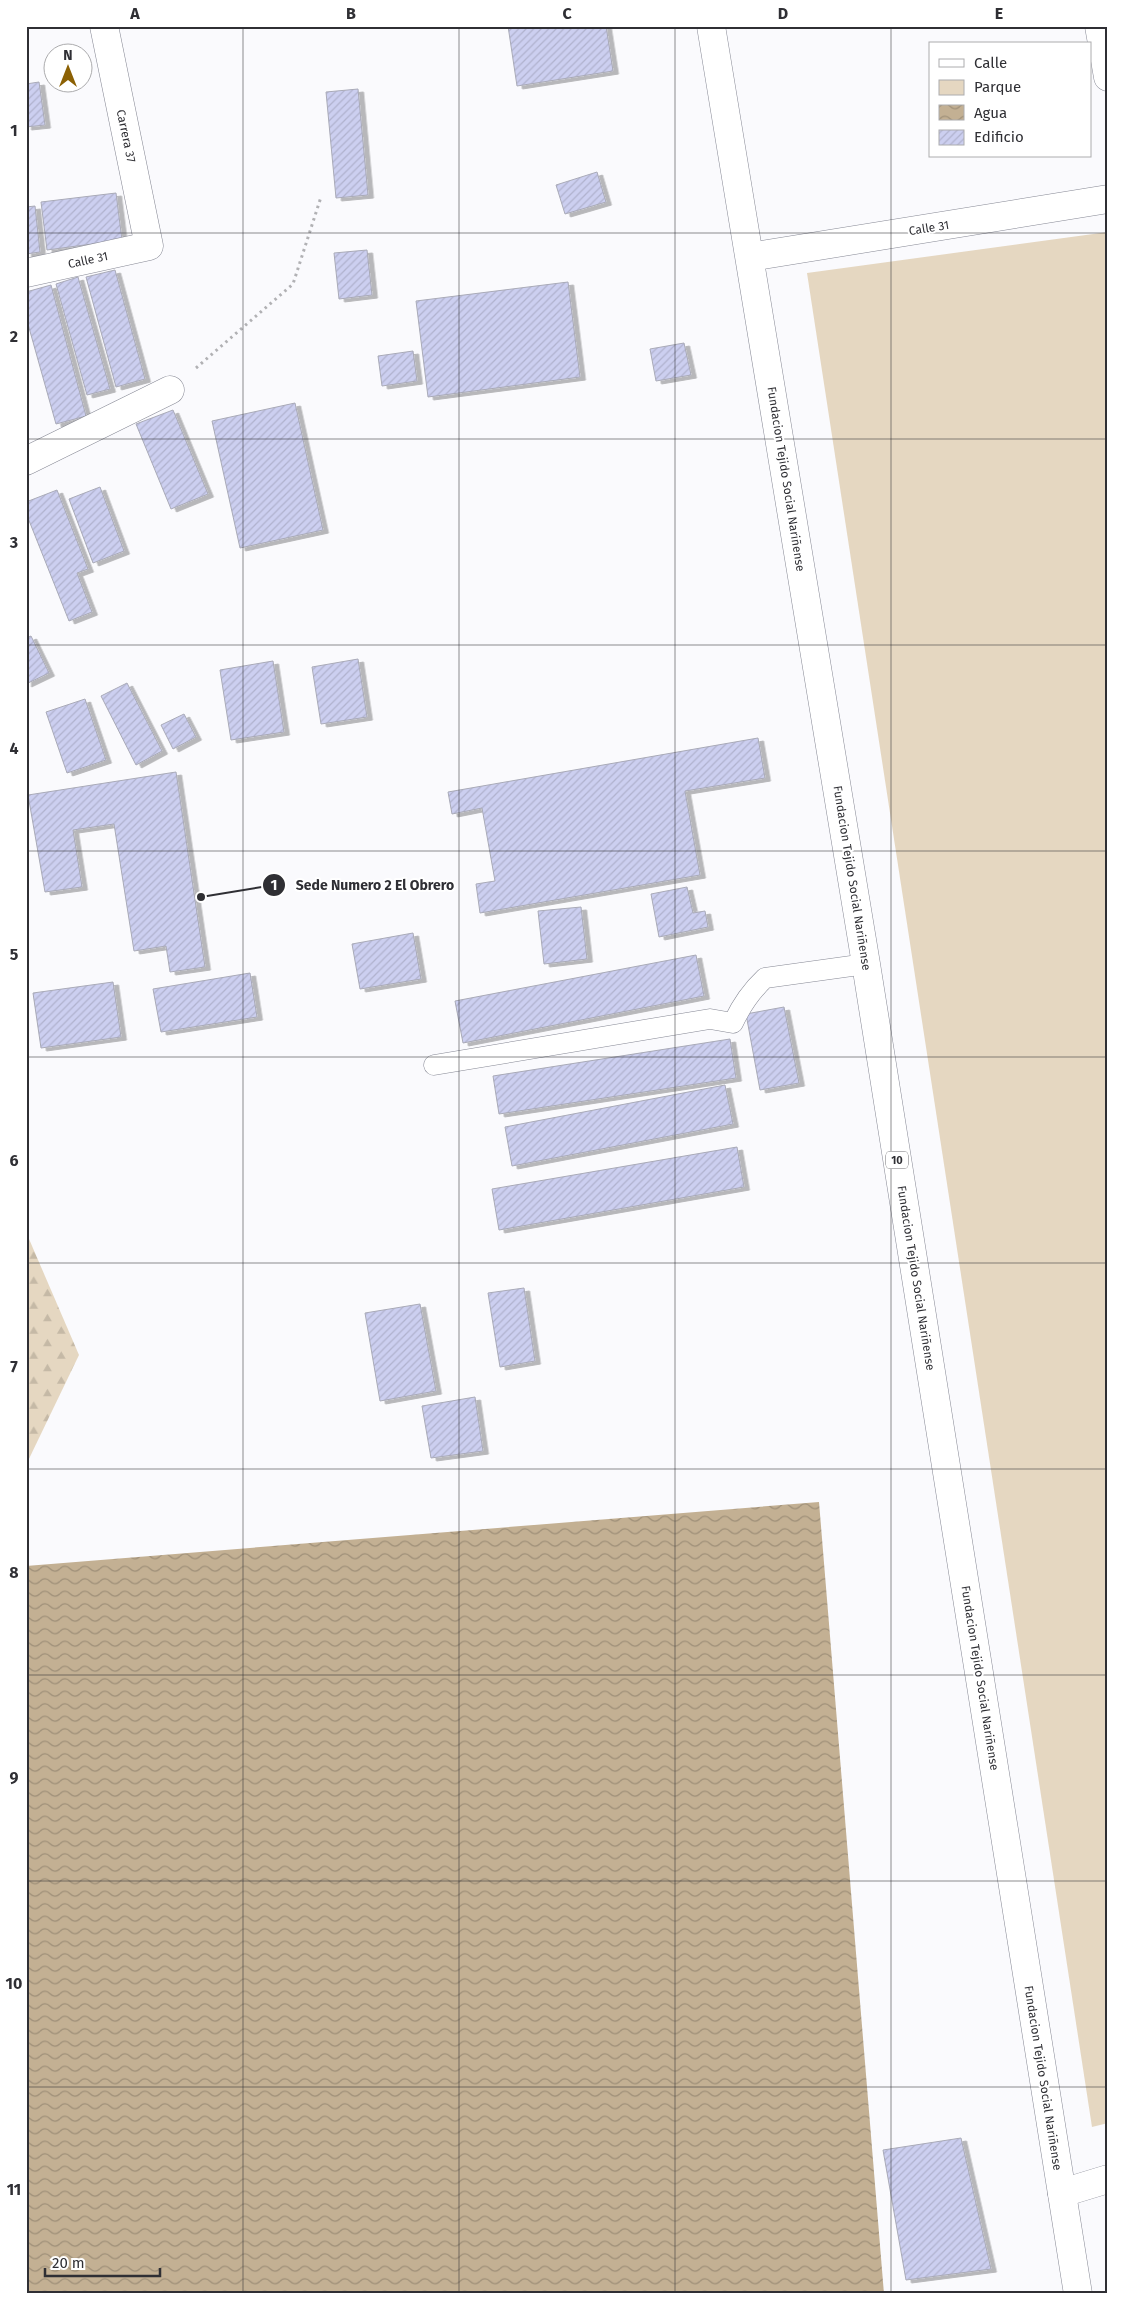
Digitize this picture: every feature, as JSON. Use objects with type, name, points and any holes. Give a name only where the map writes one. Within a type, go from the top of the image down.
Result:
[{"type":"main road","name":"Carrera 37","points":[[104,26],[149,246]]},
{"type":"main road","name":"Fundacion Tejido Social Nariñense","points":[[711,26],[866,964],[1078,2294]]},
{"type":"main road","points":[[1099,26],[1108,77]]},
{"type":"main road","name":"Calle 31","points":[[750,257],[1108,199]]},
{"type":"main road","name":"Calle 31","points":[[26,273],[149,246]]},
{"type":"main road","points":[[26,461],[170,390]]},
{"type":"main road","points":[[1062,2193],[1108,2179]]},
{"type":"lane","points":[[434,1065],[710,1018],[733,1023],[740,1007],[755,987],[765,978],[866,964]]},
{"type":"path","points":[[170,390],[293,284],[321,197]]},
{"type":"green space","points":[[1108,232],[1108,2123],[1092,2127],[807,273]]},
{"type":"green space","points":[[26,1232],[79,1355],[26,1465]]},
{"type":"water","points":[[819,1502],[884,2294],[26,2294],[26,1566]]},
{"type":"building","points":[[508,26],[606,26],[613,71],[517,86]]},
{"type":"building","points":[[39,82],[45,125],[26,127],[26,84]]},
{"type":"building","points":[[358,89],[368,195],[336,198],[326,92]]},
{"type":"building","points":[[597,172],[606,202],[565,214],[556,185]]},
{"type":"building","points":[[116,193],[122,240],[47,250],[41,202]]},
{"type":"building","points":[[35,206],[40,252],[26,254],[26,207]]},
{"type":"building","points":[[367,250],[372,295],[339,299],[334,253]]},
{"type":"building","points":[[115,270],[145,379],[116,387],[86,277]]},
{"type":"building","points":[[78,277],[110,389],[87,395],[56,284]]},
{"type":"building","points":[[568,282],[580,377],[428,397],[416,301]]},
{"type":"building","points":[[51,285],[86,416],[56,424],[26,317],[26,292]]},
{"type":"building","points":[[684,343],[691,375],[656,381],[650,349]]},
{"type":"building","points":[[413,351],[417,381],[382,386],[378,356]]},
{"type":"building","points":[[295,403],[323,530],[240,548],[212,421]]},
{"type":"building","points":[[173,410],[208,494],[171,509],[136,424]]},
{"type":"building","points":[[100,487],[124,551],[93,563],[69,499]]},
{"type":"building","points":[[57,490],[88,569],[77,573],[92,612],[69,621],[26,513],[26,502]]},
{"type":"building","points":[[31,636],[49,673],[26,684],[26,638]]},
{"type":"building","points":[[358,659],[367,717],[321,724],[312,667]]},
{"type":"building","points":[[273,661],[284,732],[231,740],[220,670]]},
{"type":"building","points":[[127,683],[162,751],[136,765],[101,696]]},
{"type":"building","points":[[85,699],[106,760],[67,773],[46,712]]},
{"type":"building","points":[[184,714],[196,737],[173,749],[161,725]]},
{"type":"building","points":[[758,738],[765,778],[685,791],[700,875],[480,913],[476,884],[495,881],[482,808],[452,814],[448,792]]},
{"type":"building","points":[[176,772],[205,967],[170,972],[166,946],[134,951],[114,824],[73,830],[82,887],[45,892],[28,795]]},
{"type":"building","points":[[687,887],[693,913],[705,911],[708,927],[659,937],[651,894]]},
{"type":"building","points":[[581,907],[587,959],[544,964],[538,911]]},
{"type":"building","points":[[413,933],[421,979],[360,989],[352,944]]},
{"type":"building","points":[[696,955],[704,996],[463,1043],[455,1001]]},
{"type":"building","points":[[250,973],[257,1017],[161,1032],[153,989]]},
{"type":"building","points":[[113,982],[121,1037],[41,1048],[33,993]]},
{"type":"building","points":[[784,1007],[799,1083],[760,1090],[746,1014]]},
{"type":"building","points":[[730,1039],[736,1078],[499,1114],[493,1076]]},
{"type":"building","points":[[725,1085],[733,1124],[512,1166],[505,1127]]},
{"type":"building","points":[[737,1147],[744,1187],[499,1230],[492,1189]]},
{"type":"building","points":[[524,1288],[535,1361],[500,1367],[488,1293]]},
{"type":"building","points":[[420,1304],[436,1391],[380,1401],[365,1313]]},
{"type":"building","points":[[475,1397],[483,1451],[431,1458],[422,1406]]},
{"type":"building","points":[[961,2138],[991,2269],[906,2280],[883,2150]]},
{"type":"place","name":"Sede Numero 2 El Obrero","points":[[201,897]]}]
